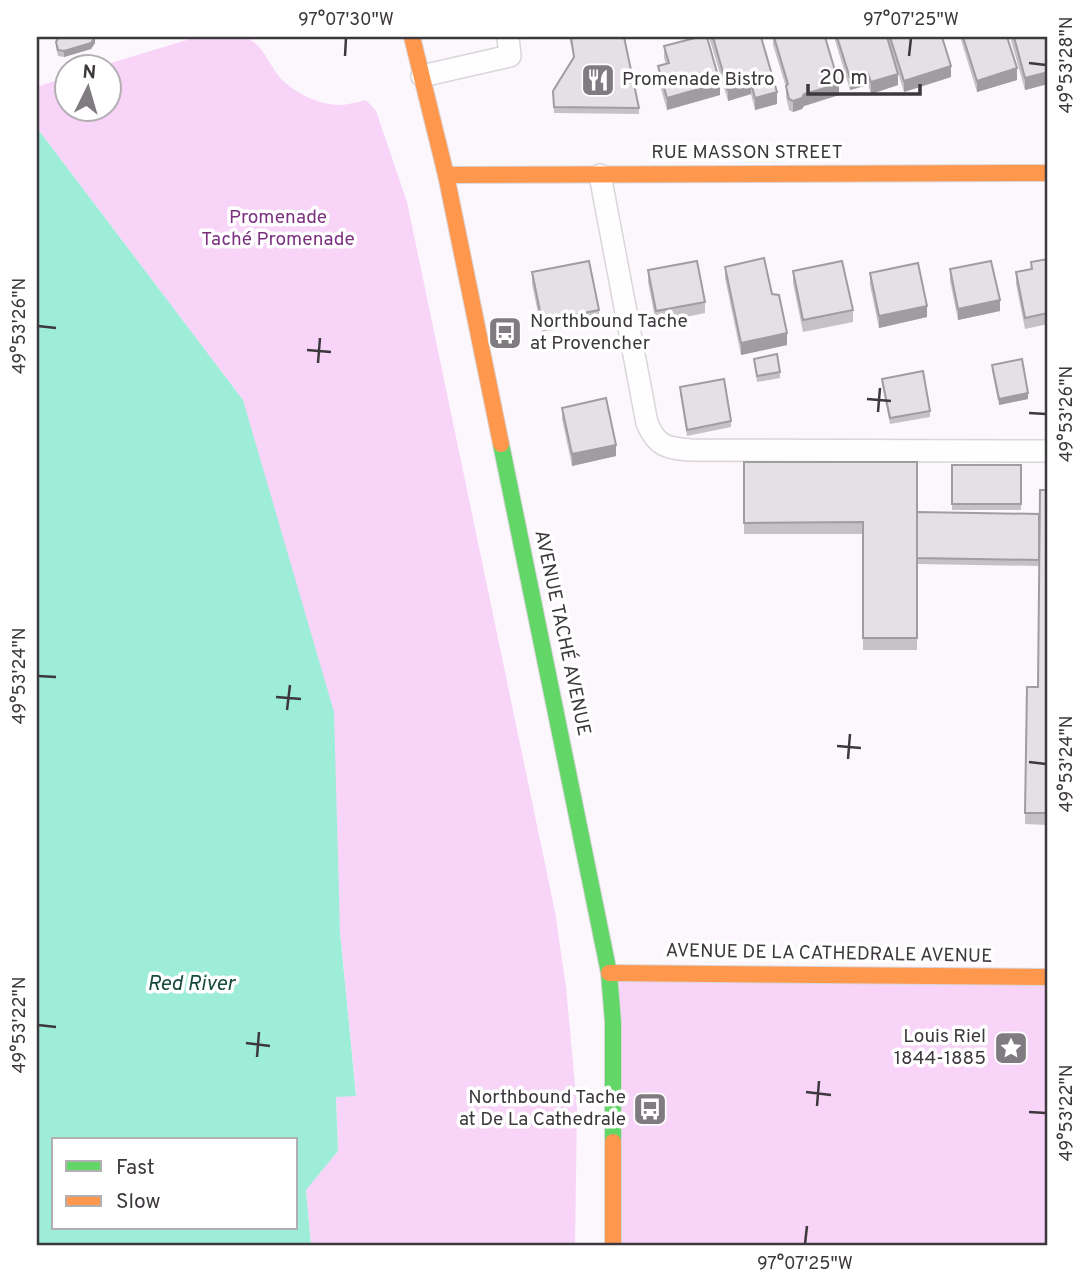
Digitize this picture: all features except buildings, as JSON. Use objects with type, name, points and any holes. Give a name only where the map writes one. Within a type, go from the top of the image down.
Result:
[{"type":"street","name":"AVENUE TACHÉ AVENUE","points":[[410,39],[422,76],[446,175],[610,973],[613,1022],[613,1245]]},
{"type":"street","name":"RUE MASSON STREET","points":[[446,175],[1048,173]]},
{"type":"street","name":"AVENUE DE LA CATHEDRALE AVENUE","points":[[610,973],[1048,977]]},
{"type":"lane","points":[[422,76],[510,56],[508,37]]},
{"type":"lane","points":[[600,175],[648,423],[652,435],[663,446],[691,450],[1048,451]]},
{"type":"green space","name":"Promenade Taché Promenade","points":[[197,37],[246,38],[261,49],[277,74],[297,91],[314,100],[331,104],[366,100],[376,111],[407,202],[555,912],[566,987],[577,1107],[575,1245],[311,1245],[306,1190],[338,1151],[336,1097],[356,1095],[340,932],[243,400],[37,128],[37,87],[52,82],[52,122],[122,122],[122,60]]},
{"type":"green space","points":[[609,973],[1048,977],[1048,1245],[613,1245]]},
{"type":"water","name":"Red River","points":[[37,128],[243,400],[334,712],[340,932],[356,1096],[336,1097],[338,1151],[306,1190],[311,1245],[37,1245]]},
{"type":"traffic: fast","points":[[501,444],[609,973],[613,1022],[613,1142]]},
{"type":"traffic: slow","points":[[412,37],[446,175],[501,444]]},
{"type":"traffic: slow","points":[[446,175],[1048,173]]},
{"type":"traffic: slow","points":[[609,973],[1048,977]]},
{"type":"traffic: slow","points":[[613,1142],[613,1245]]},
{"type":"place","name":"Promenade Bistro","points":[[598,80]]},
{"type":"place","name":"Northbound Tache at Provencher","points":[[505,333]]},
{"type":"place","name":"Louis Riel 1844-1885","points":[[1011,1048]]},
{"type":"place","name":"Northbound Tache at De La Cathedrale","points":[[650,1109]]}]
